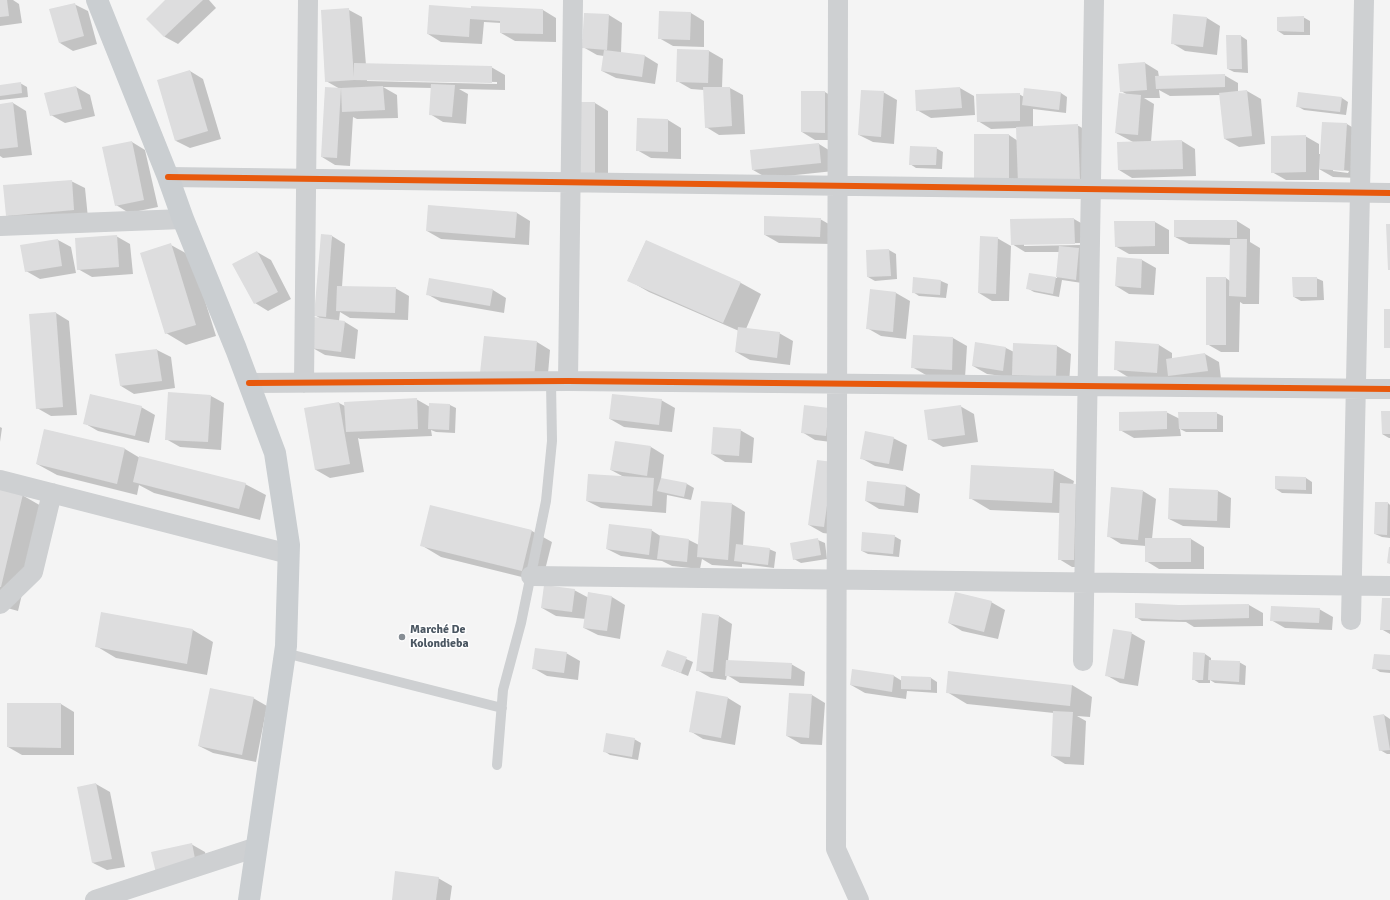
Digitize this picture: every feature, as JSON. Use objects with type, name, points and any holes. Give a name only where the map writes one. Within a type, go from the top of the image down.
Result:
[{"type":"main road","points":[[97,0],[249,383],[275,453],[289,544],[285,653],[249,900]]},
{"type":"street","points":[[304,383],[308,0]]},
{"type":"street","points":[[560,381],[571,182],[573,0]]},
{"type":"street","points":[[838,0],[836,849],[858,900]]},
{"type":"street","points":[[1083,661],[1094,0]]},
{"type":"street","points":[[1351,620],[1364,0]]},
{"type":"street","points":[[168,177],[1390,193]]},
{"type":"street","points":[[0,226],[183,219]]},
{"type":"street","points":[[249,383],[560,381],[1390,389]]},
{"type":"street","points":[[0,480],[289,554]]},
{"type":"street","points":[[0,604],[33,572],[52,493]]},
{"type":"street","points":[[531,576],[1390,586]]},
{"type":"street","points":[[96,900],[257,847]]},
{"type":"lane","points":[[497,765],[503,690],[521,623],[546,501],[560,381]]},
{"type":"lane","points":[[285,653],[502,708]]},
{"type":"building","points":[[0,0],[7,0],[9,16],[0,17]]},
{"type":"building","points":[[165,0],[203,0],[164,37],[146,19]]},
{"type":"building","points":[[75,3],[84,36],[59,43],[49,9]]},
{"type":"building","points":[[429,5],[471,8],[471,6],[543,9],[543,34],[500,33],[500,21],[470,19],[469,37],[427,34]]},
{"type":"building","points":[[349,8],[354,77],[354,63],[492,66],[492,83],[354,80],[325,82],[321,10]]},
{"type":"building","points":[[659,11],[691,12],[690,40],[658,39]]},
{"type":"building","points":[[584,13],[609,14],[607,50],[582,48]]},
{"type":"building","points":[[1173,14],[1207,17],[1203,47],[1171,44]]},
{"type":"building","points":[[1304,16],[1304,32],[1277,31],[1277,17]]},
{"type":"building","points":[[1226,35],[1241,35],[1242,69],[1227,69]]},
{"type":"building","points":[[677,49],[709,50],[708,83],[676,82]]},
{"type":"building","points":[[604,50],[645,55],[642,77],[601,71]]},
{"type":"building","points":[[1145,62],[1147,90],[1120,92],[1118,64]]},
{"type":"building","points":[[190,70],[208,131],[175,141],[157,80]]},
{"type":"building","points":[[1225,74],[1225,87],[1156,89],[1155,76]]},
{"type":"building","points":[[21,82],[22,93],[0,96],[0,85]]},
{"type":"building","points":[[431,84],[455,85],[452,117],[429,115]]},
{"type":"building","points":[[76,86],[82,109],[50,116],[44,93]]},
{"type":"building","points":[[383,86],[385,110],[342,112],[341,88]]},
{"type":"building","points":[[325,87],[341,88],[337,158],[321,157]]},
{"type":"building","points":[[703,87],[730,87],[732,126],[705,128]]},
{"type":"building","points":[[960,87],[962,108],[916,111],[915,90]]},
{"type":"building","points":[[1024,88],[1061,92],[1059,110],[1022,105]]},
{"type":"building","points":[[861,90],[884,91],[881,137],[858,135]]},
{"type":"building","points":[[1247,90],[1252,136],[1224,139],[1219,93]]},
{"type":"building","points":[[801,91],[825,91],[825,133],[801,132]]},
{"type":"building","points":[[1298,92],[1342,97],[1340,112],[1296,107]]},
{"type":"building","points":[[1020,93],[1020,121],[977,122],[976,94]]},
{"type":"building","points":[[1119,93],[1141,95],[1138,135],[1115,133]]},
{"type":"building","points":[[13,102],[18,147],[0,149],[0,104]]},
{"type":"building","points":[[575,102],[595,102],[595,174],[575,174]]},
{"type":"building","points":[[637,118],[668,119],[668,152],[636,151]]},
{"type":"building","points":[[1322,122],[1347,123],[1344,171],[1319,169]]},
{"type":"building","points":[[1078,124],[1080,182],[1018,184],[1016,127]]},
{"type":"building","points":[[974,134],[1009,134],[1009,184],[974,184]]},
{"type":"building","points":[[1306,135],[1306,172],[1271,173],[1271,136]]},
{"type":"building","points":[[1182,140],[1183,169],[1118,170],[1117,142]]},
{"type":"building","points":[[132,141],[144,200],[115,206],[102,147]]},
{"type":"building","points":[[819,143],[821,163],[752,170],[750,150]]},
{"type":"building","points":[[910,146],[937,147],[936,165],[909,165]]},
{"type":"building","points":[[72,180],[74,210],[6,216],[3,185]]},
{"type":"building","points":[[428,205],[517,212],[515,238],[426,231]]},
{"type":"building","points":[[764,216],[821,218],[820,237],[764,235]]},
{"type":"building","points":[[1074,218],[1075,244],[1011,245],[1010,219]]},
{"type":"building","points":[[1174,220],[1237,220],[1237,238],[1174,237]]},
{"type":"building","points":[[1114,221],[1155,221],[1155,246],[1115,247]]},
{"type":"building","points":[[1386,224],[1390,224],[1390,270],[1388,270]]},
{"type":"building","points":[[321,234],[332,235],[326,317],[314,316]]},
{"type":"building","points":[[117,235],[119,267],[77,270],[75,238]]},
{"type":"building","points":[[980,236],[998,237],[996,294],[978,293]]},
{"type":"building","points":[[58,239],[62,266],[25,272],[20,245]]},
{"type":"building","points":[[1230,239],[1247,239],[1246,297],[1229,296]]},
{"type":"building","points":[[646,240],[741,282],[723,323],[627,281]]},
{"type":"building","points":[[171,243],[196,325],[165,334],[140,253]]},
{"type":"building","points":[[1059,246],[1079,248],[1076,280],[1056,277]]},
{"type":"building","points":[[889,249],[891,276],[867,277],[866,250]]},
{"type":"building","points":[[257,251],[278,292],[254,304],[232,264]]},
{"type":"building","points":[[1117,257],[1142,259],[1141,288],[1115,286]]},
{"type":"building","points":[[1029,273],[1056,277],[1053,294],[1026,289]]},
{"type":"building","points":[[913,277],[941,280],[940,295],[912,293]]},
{"type":"building","points":[[1206,277],[1226,277],[1226,345],[1206,345]]},
{"type":"building","points":[[1292,277],[1317,277],[1317,297],[1293,297]]},
{"type":"building","points":[[429,278],[493,289],[490,306],[426,295]]},
{"type":"building","points":[[337,286],[396,287],[395,313],[336,311]]},
{"type":"building","points":[[870,289],[896,292],[893,332],[866,329]]},
{"type":"building","points":[[1384,309],[1390,309],[1390,348],[1384,348]]},
{"type":"building","points":[[56,312],[63,407],[36,409],[29,314]]},
{"type":"building","points":[[314,317],[345,321],[341,352],[310,348]]},
{"type":"building","points":[[738,327],[780,332],[777,358],[735,352]]},
{"type":"building","points":[[913,335],[953,337],[952,370],[911,368]]},
{"type":"building","points":[[484,336],[537,341],[534,379],[480,373]]},
{"type":"building","points":[[1115,341],[1159,344],[1157,373],[1114,370]]},
{"type":"building","points":[[975,342],[1006,347],[1003,371],[972,366]]},
{"type":"building","points":[[1013,343],[1057,345],[1056,377],[1012,375]]},
{"type":"building","points":[[157,349],[162,381],[120,386],[115,354]]},
{"type":"building","points":[[1205,353],[1208,371],[1168,376],[1166,359]]},
{"type":"building","points":[[168,392],[211,395],[208,442],[165,440]]},
{"type":"building","points":[[90,394],[142,406],[135,436],[83,424]]},
{"type":"building","points":[[612,394],[662,399],[659,425],[609,419]]},
{"type":"building","points":[[417,398],[418,429],[346,432],[344,402]]},
{"type":"building","points":[[339,402],[350,464],[315,470],[304,408]]},
{"type":"building","points":[[429,403],[450,404],[449,430],[428,429]]},
{"type":"building","points":[[804,405],[829,408],[826,436],[801,433]]},
{"type":"building","points":[[961,405],[965,435],[928,440],[924,410]]},
{"type":"building","points":[[1167,411],[1167,429],[1119,431],[1119,412]]},
{"type":"building","points":[[1381,411],[1390,411],[1390,434],[1382,434]]},
{"type":"building","points":[[1178,412],[1217,412],[1217,429],[1179,429]]},
{"type":"building","points":[[713,427],[741,429],[739,456],[711,454]]},
{"type":"building","points":[[44,429],[125,448],[117,484],[36,464]]},
{"type":"building","points":[[865,431],[894,437],[889,464],[860,459]]},
{"type":"building","points":[[615,441],[651,446],[647,476],[610,470]]},
{"type":"building","points":[[139,456],[246,483],[239,509],[133,482]]},
{"type":"building","points":[[817,460],[833,462],[824,527],[808,525]]},
{"type":"building","points":[[971,465],[1054,469],[1052,503],[969,499]]},
{"type":"building","points":[[588,474],[654,478],[652,506],[586,501]]},
{"type":"building","points":[[1275,476],[1306,477],[1306,490],[1275,489]]},
{"type":"building","points":[[661,478],[687,483],[684,497],[657,491]]},
{"type":"building","points":[[867,481],[906,485],[904,506],[865,501]]},
{"type":"building","points":[[1060,483],[1076,484],[1074,560],[1058,560]]},
{"type":"building","points":[[1111,487],[1143,490],[1138,540],[1107,537]]},
{"type":"building","points":[[1169,488],[1218,490],[1217,521],[1168,519]]},
{"type":"building","points":[[0,489],[23,494],[1,587],[0,587]]},
{"type":"building","points":[[701,501],[732,503],[728,560],[697,557]]},
{"type":"building","points":[[1375,502],[1388,502],[1387,535],[1374,534]]},
{"type":"building","points":[[430,505],[532,530],[522,571],[420,546]]},
{"type":"building","points":[[609,524],[652,529],[649,555],[606,549]]},
{"type":"building","points":[[862,532],[895,535],[893,554],[861,551]]},
{"type":"building","points":[[660,535],[689,539],[687,562],[657,559]]},
{"type":"building","points":[[818,538],[821,555],[793,560],[790,543]]},
{"type":"building","points":[[1145,538],[1191,538],[1191,562],[1145,562]]},
{"type":"building","points":[[736,544],[770,548],[768,565],[734,561]]},
{"type":"building","points":[[1390,547],[1390,564],[1387,563]]},
{"type":"building","points":[[544,585],[575,589],[572,612],[541,608]]},
{"type":"building","points":[[588,592],[612,596],[607,631],[583,628]]},
{"type":"building","points":[[955,592],[992,601],[984,632],[948,623]]},
{"type":"building","points":[[1382,598],[1390,598],[1390,630],[1380,630]]},
{"type":"building","points":[[1135,603],[1179,605],[1249,604],[1249,618],[1179,620],[1135,618]]},
{"type":"building","points":[[1271,606],[1320,608],[1319,623],[1270,621]]},
{"type":"building","points":[[101,612],[193,629],[187,664],[95,647]]},
{"type":"building","points":[[702,613],[719,615],[713,672],[696,671]]},
{"type":"building","points":[[1113,629],[1132,632],[1124,679],[1105,676]]},
{"type":"building","points":[[535,648],[567,652],[564,673],[532,669]]},
{"type":"building","points":[[667,650],[687,657],[681,673],[661,666]]},
{"type":"building","points":[[1193,652],[1205,653],[1203,680],[1192,680]]},
{"type":"building","points":[[1374,654],[1390,655],[1390,670],[1372,669]]},
{"type":"building","points":[[726,660],[792,663],[791,679],[725,676]]},
{"type":"building","points":[[1209,660],[1240,661],[1239,682],[1208,680]]},
{"type":"building","points":[[852,669],[894,675],[892,692],[850,685]]},
{"type":"building","points":[[948,671],[1072,685],[1070,706],[946,693]]},
{"type":"building","points":[[901,676],[931,677],[931,690],[901,689]]},
{"type":"building","points":[[210,688],[254,697],[242,755],[198,746]]},
{"type":"building","points":[[696,691],[728,697],[721,738],[689,732]]},
{"type":"building","points":[[789,693],[812,694],[809,738],[786,736]]},
{"type":"building","points":[[7,703],[61,703],[61,748],[7,747]]},
{"type":"building","points":[[1053,711],[1073,712],[1070,757],[1051,756]]},
{"type":"building","points":[[1384,714],[1390,750],[1379,751],[1373,716]]},
{"type":"building","points":[[606,733],[635,738],[632,757],[603,752]]},
{"type":"building","points":[[96,783],[112,859],[92,863],[77,787]]},
{"type":"building","points":[[192,843],[196,864],[156,873],[151,852]]},
{"type":"building","points":[[395,871],[439,877],[436,900],[392,900]]},
{"type":"cycle path","points":[[168,177],[1390,193]]},
{"type":"cycle path","points":[[249,383],[568,381],[1390,389]]},
{"type":"place","name":"Marché De Kolondieba","points":[[402,637]]}]
